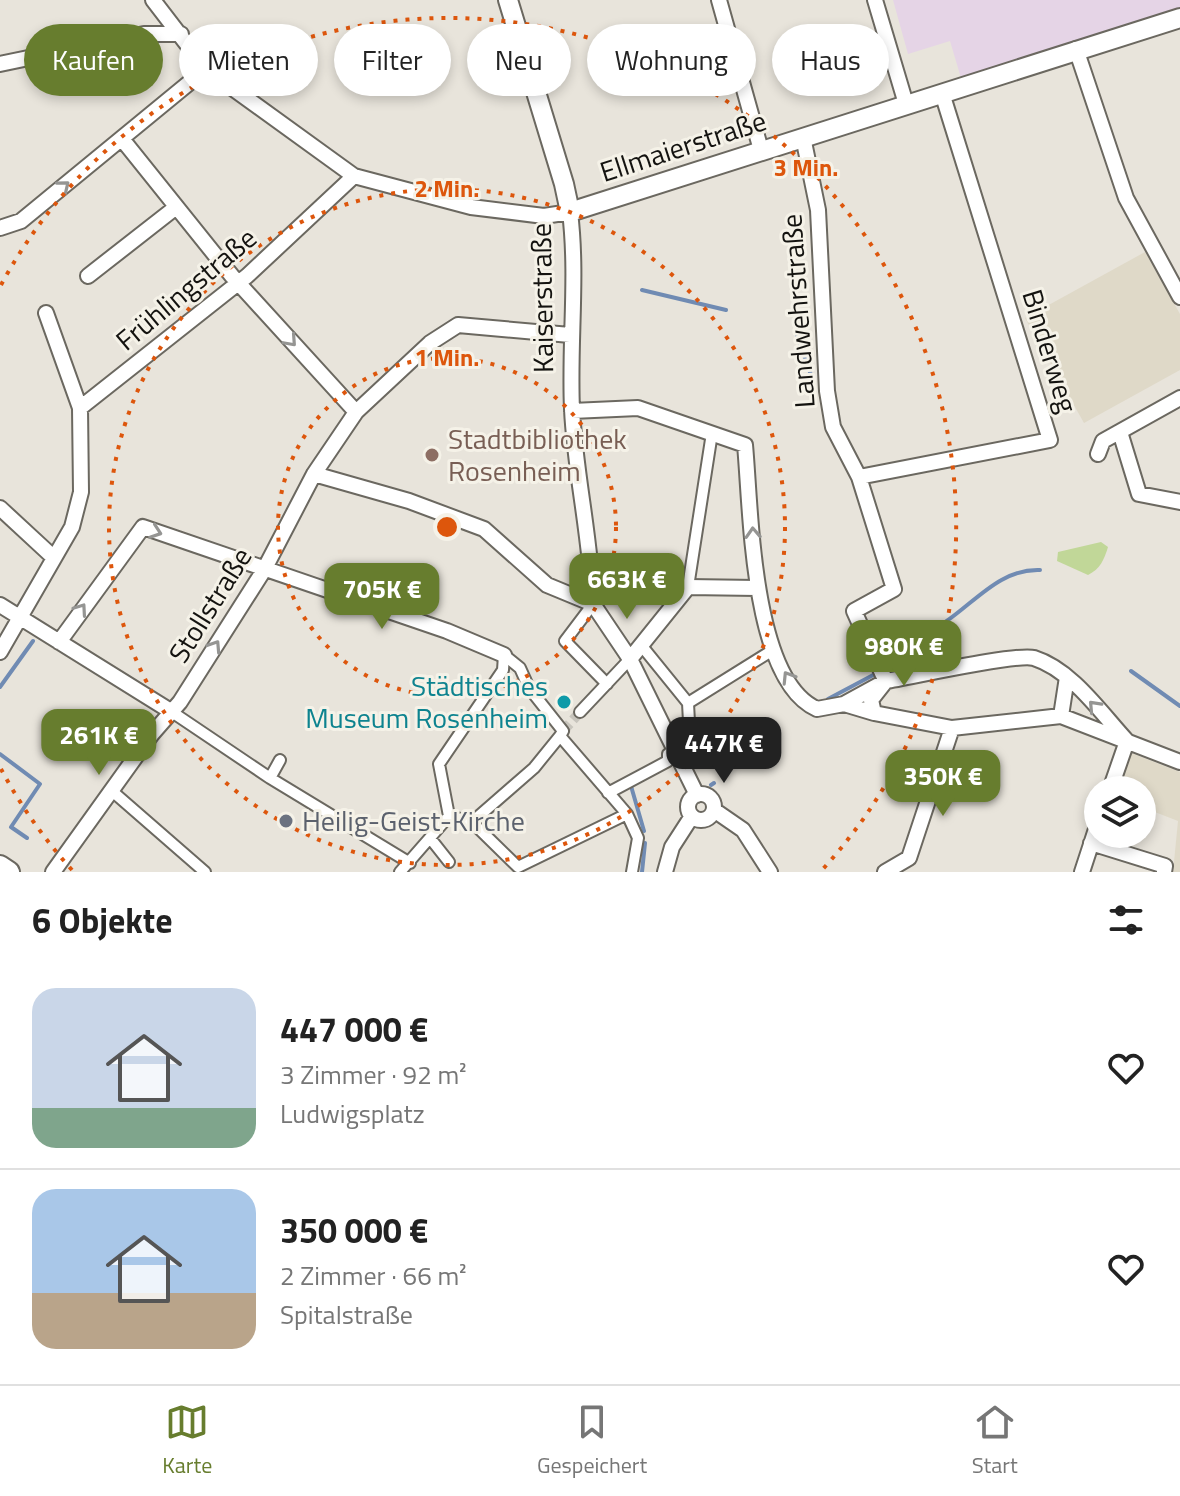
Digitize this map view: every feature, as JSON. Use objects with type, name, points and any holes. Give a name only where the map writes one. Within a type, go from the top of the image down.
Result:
[{"type":"main road","points":[[0,866],[9,872]]},
{"type":"street","points":[[153,0],[179,32]]},
{"type":"street","name":"Kaiserstraße","points":[[508,0],[570,212],[574,266],[570,335],[572,411],[591,557],[593,604]]},
{"type":"street","points":[[719,0],[761,150]]},
{"type":"street","points":[[875,0],[906,104]]},
{"type":"street","name":"Ellmaierstraße","points":[[570,212],[1180,18]]},
{"type":"street","points":[[0,64],[144,34],[179,34]]},
{"type":"street","points":[[1076,49],[1126,198],[1180,297]]},
{"type":"street","points":[[0,228],[21,221],[179,92]]},
{"type":"street","name":"Binderweg","points":[[859,477],[1050,440],[942,93]]},
{"type":"street","points":[[243,96],[354,176],[471,207],[544,216],[570,212]]},
{"type":"street","name":"Landwehrstraße","points":[[803,137],[818,210],[827,391],[833,427],[859,477],[894,589],[854,611],[883,673]]},
{"type":"street","points":[[122,139],[238,283],[356,412]]},
{"type":"street","name":"Frühlingstraße","points":[[80,408],[238,283],[354,176]]},
{"type":"street","points":[[88,276],[175,208]]},
{"type":"street","points":[[0,652],[72,527],[81,492],[80,408],[46,313]]},
{"type":"street","name":"Stollstraße","points":[[53,872],[152,734],[172,712],[264,570],[314,474],[356,412],[430,343],[458,325],[570,335]]},
{"type":"street","points":[[1098,454],[1103,441],[1180,398]]},
{"type":"street","points":[[572,411],[638,408],[745,445],[757,588],[773,650],[801,697],[817,709],[844,704],[952,728],[1061,716],[1180,762]]},
{"type":"street","points":[[1120,432],[1139,494],[1180,502]]},
{"type":"street","points":[[580,712],[630,659],[688,587],[712,433]]},
{"type":"street","points":[[314,474],[409,501],[484,529],[547,585],[593,604],[630,659],[697,795]]},
{"type":"street","points":[[0,508],[53,557]]},
{"type":"street","points":[[59,642],[143,527],[447,631],[504,655],[520,668],[529,688],[563,731],[534,768],[472,822]]},
{"type":"street","points":[[688,587],[757,588]]},
{"type":"street","points":[[593,604],[565,641],[607,684]]},
{"type":"street","points":[[0,605],[172,712],[270,778],[410,863]]},
{"type":"street","points":[[608,793],[668,761],[668,754],[690,741],[687,733],[688,703],[641,645]]},
{"type":"street","points":[[688,703],[773,650]]},
{"type":"street","points":[[449,816],[439,764],[503,670],[504,655]]},
{"type":"street","points":[[844,704],[883,673],[1033,658],[1067,677],[1127,741]]},
{"type":"street","points":[[874,713],[871,700],[883,673]]},
{"type":"street","points":[[1061,716],[1067,677]]},
{"type":"street","points":[[885,872],[909,858],[952,728]]},
{"type":"street","points":[[560,736],[627,814],[638,838],[632,872]]},
{"type":"street","points":[[1115,776],[1127,741]]},
{"type":"street","points":[[270,778],[280,760]]},
{"type":"street","points":[[112,791],[205,872]]},
{"type":"street","points":[[697,795],[710,797],[714,810],[743,830],[770,872]]},
{"type":"street","points":[[665,872],[672,847],[692,816],[689,804],[697,795]]},
{"type":"street","points":[[692,816],[707,819],[714,810]]},
{"type":"street","points":[[449,816],[472,822],[515,869],[627,814]]},
{"type":"street","points":[[400,872],[449,816]]},
{"type":"street","points":[[430,838],[449,862]]},
{"type":"street","points":[[1082,872],[1089,848]]},
{"type":"street","points":[[1107,848],[1165,866],[1164,872]]},
{"type":"shaded area","points":[[893,0],[1180,0],[1180,11],[961,78],[950,41],[908,54]]},
{"type":"shaded area","points":[[1145,252],[1180,314],[1180,370],[1084,423],[1025,318]]},
{"type":"shaded area","points":[[1131,753],[1180,772],[1180,872],[1173,872],[1178,821],[1156,812],[1156,776],[1124,776]]},
{"type":"green space","points":[[1101,542],[1108,547],[1105,556],[1099,567],[1088,575],[1057,561],[1058,552]]},
{"type":"waterway","points":[[642,290],[726,310]]},
{"type":"waterway","points":[[797,335],[811,375]]},
{"type":"waterway","points":[[919,635],[949,619],[1006,577],[1040,570]]},
{"type":"waterway","points":[[0,687],[33,641]]},
{"type":"waterway","points":[[886,671],[897,670],[913,660]]},
{"type":"waterway","points":[[1131,671],[1180,706]]},
{"type":"waterway","points":[[828,699],[877,673]]},
{"type":"waterway","points":[[0,754],[40,784],[11,827],[27,838]]},
{"type":"waterway","points":[[631,786],[644,831]]},
{"type":"waterway","points":[[642,872],[645,843]]},
{"type":"tunnel","points":[[563,731],[580,712]]},
{"type":"place","name":"Stadtbibliothek Rosenheim","points":[[432,455]]},
{"type":"place","name":"Städtisches Museum Rosenheim","points":[[564,702]]},
{"type":"place","name":"Heilig-Geist-Kirche","points":[[286,821]]}]
